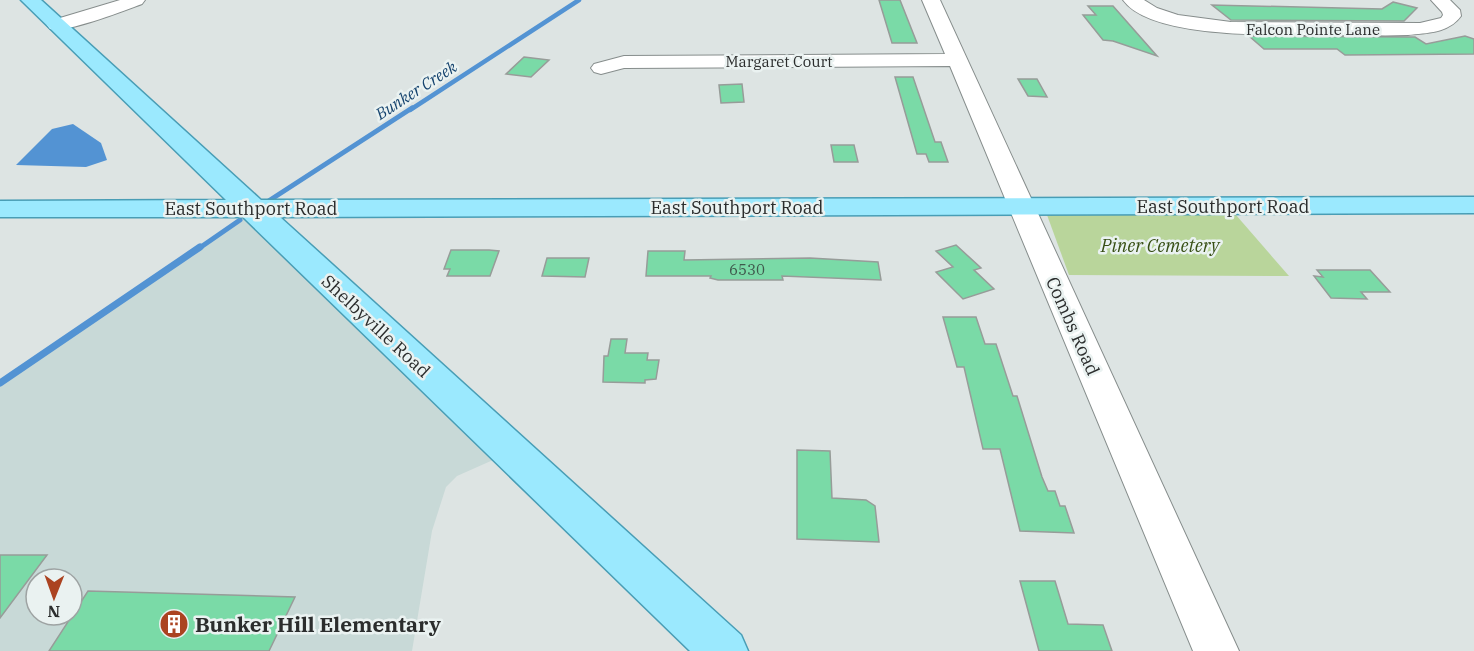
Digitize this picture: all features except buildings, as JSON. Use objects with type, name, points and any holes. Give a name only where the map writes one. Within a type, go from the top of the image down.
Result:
[{"type":"main road","name":"Shelbyville Road","points":[[45,14],[724,651]]},
{"type":"main road","name":"East Southport Road","points":[[0,209],[1474,205]]},
{"type":"street","points":[[45,14],[125,0]]},
{"type":"street","points":[[45,14],[110,10],[136,0]]},
{"type":"street","name":"Combs Road","points":[[931,0],[1216,651]]},
{"type":"street","name":"Falcon Pointe Lane","points":[[1132,0],[1153,11],[1182,21],[1239,29],[1407,29],[1445,23],[1451,19],[1452,12],[1440,0]]},
{"type":"street","name":"Margaret Court","points":[[601,68],[624,62],[957,60]]},
{"type":"shaded area","points":[[254,211],[511,452],[457,476],[446,487],[432,531],[412,651],[0,651],[0,384]]},
{"type":"green space","name":"Piner Cemetery","points":[[1047,215],[1236,215],[1289,276],[1069,275]]},
{"type":"water","points":[[73,124],[101,143],[107,160],[86,167],[16,165],[52,129]]},
{"type":"waterway","name":"Bunker Creek","points":[[410,110],[579,0]]},
{"type":"waterway","name":"Bunker Creek","points":[[267,202],[412,108]]},
{"type":"waterway","name":"Bunker Creek","points":[[198,249],[240,220]]},
{"type":"waterway","name":"Bunker Creek","points":[[0,383],[200,247]]},
{"type":"place","name":"Bunker Hill Elementary","points":[[174,624]]}]
